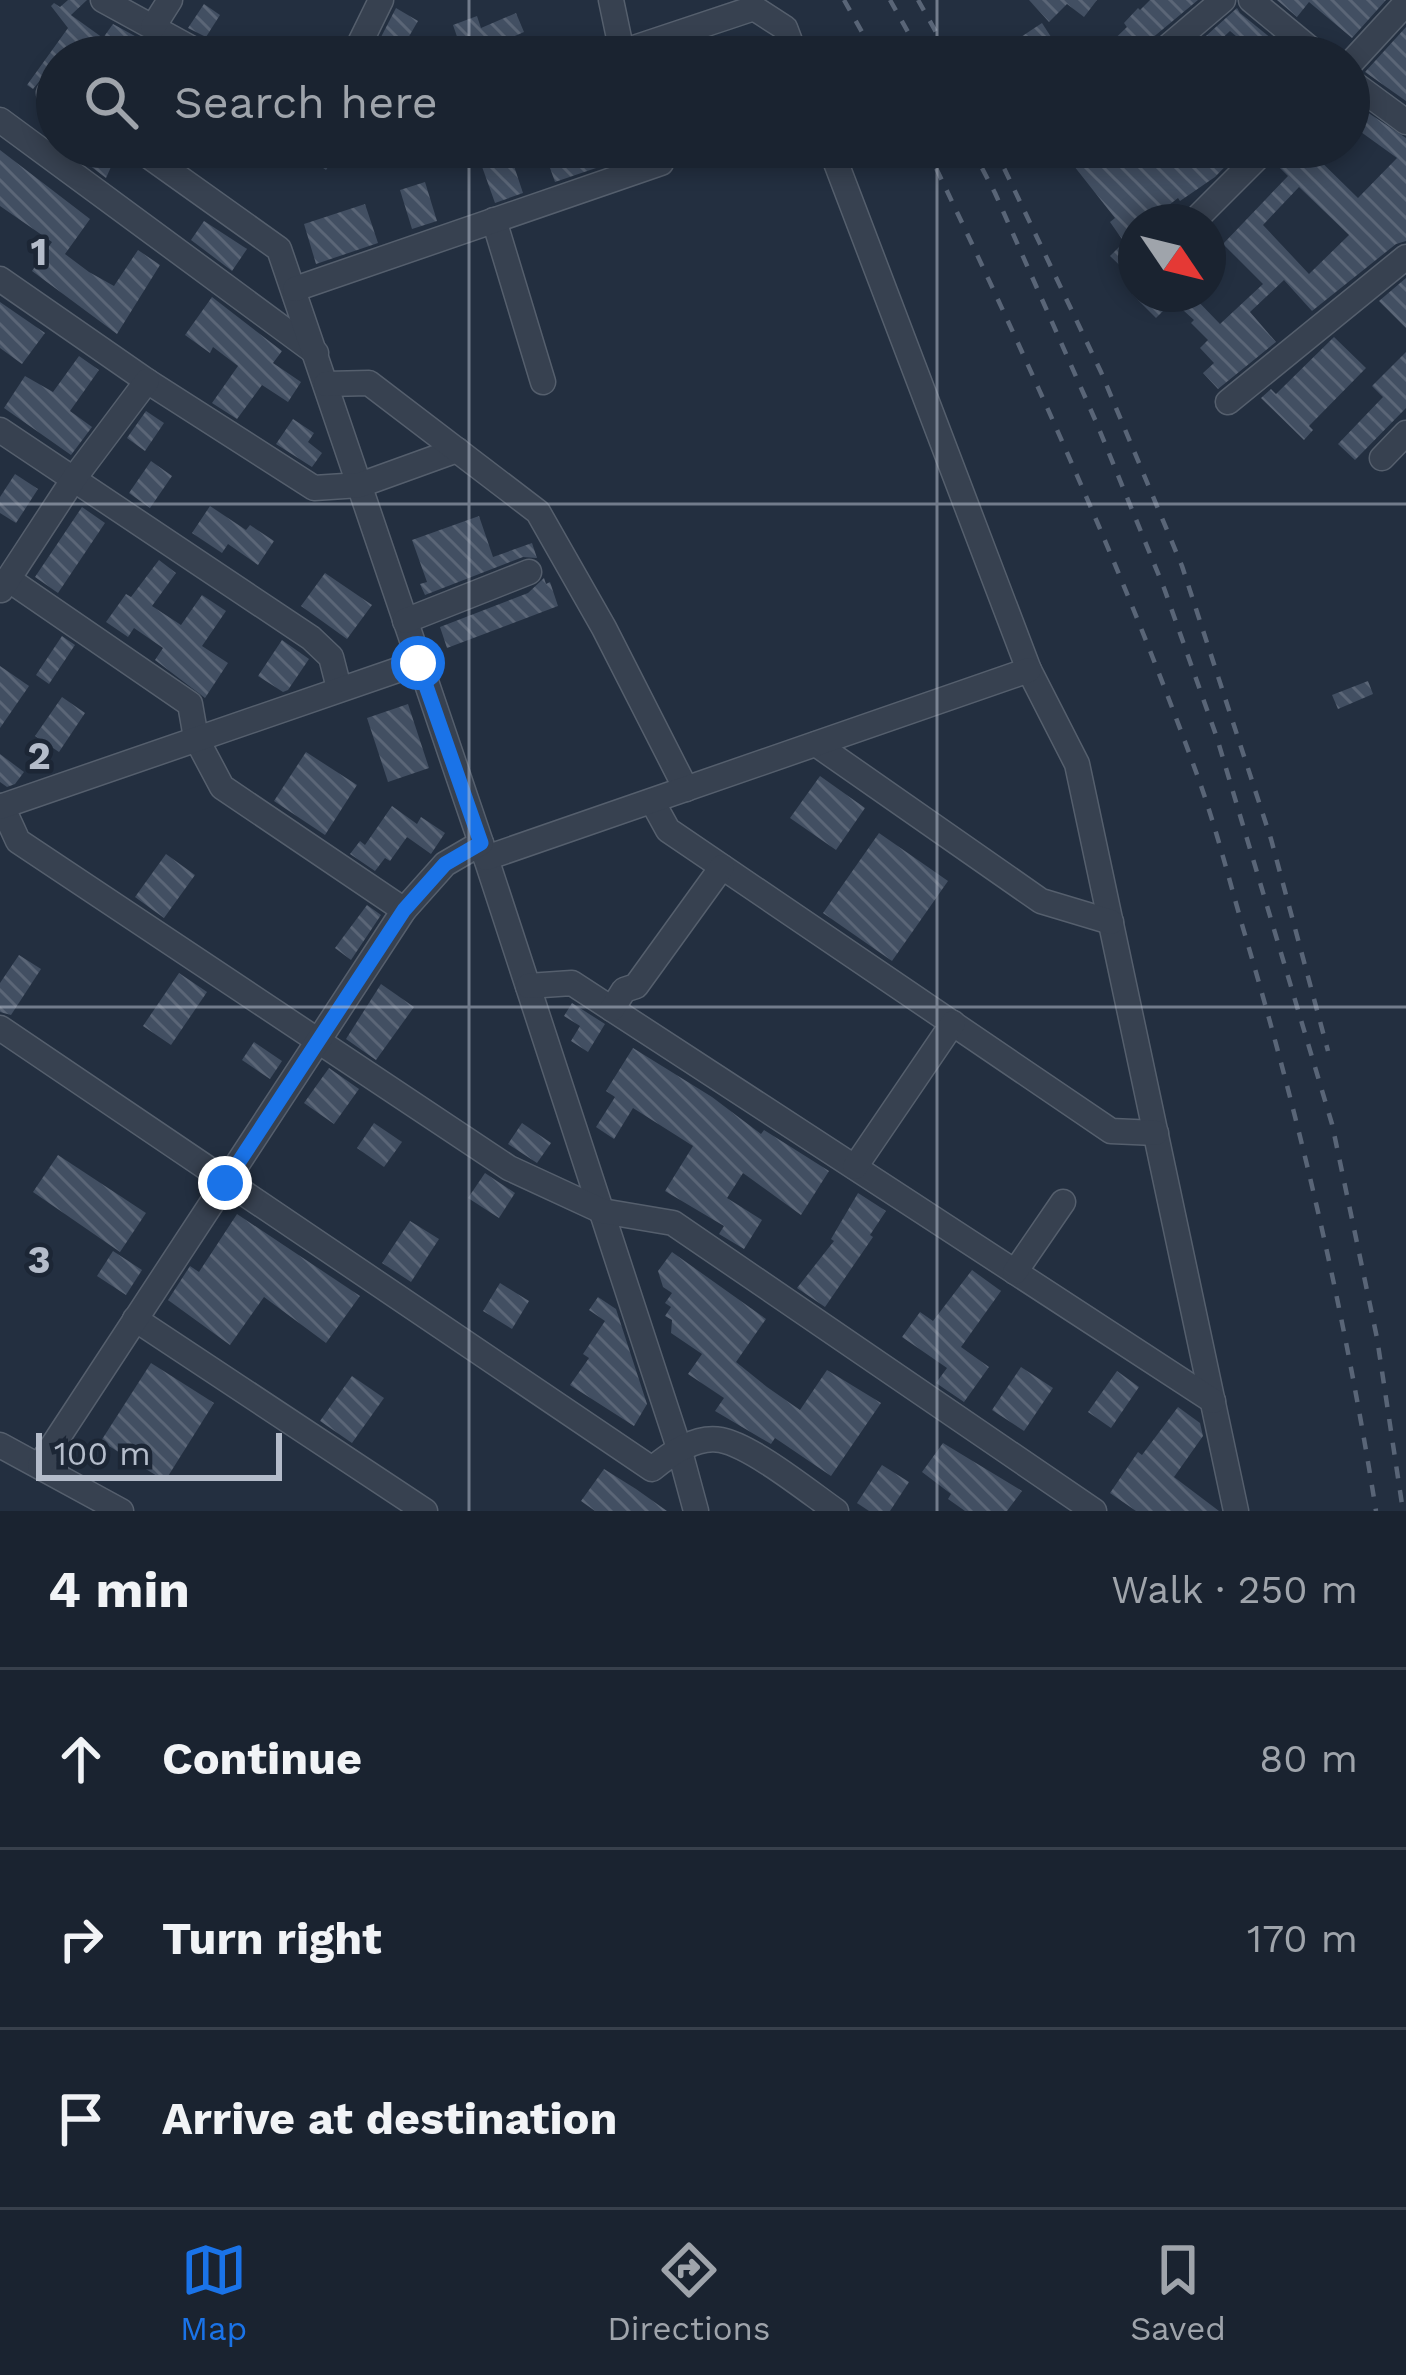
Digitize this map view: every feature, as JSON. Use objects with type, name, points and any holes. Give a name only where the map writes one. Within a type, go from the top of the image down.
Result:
[{"type":"street","points":[[103,0],[169,36]]},
{"type":"street","points":[[153,27],[170,0]]},
{"type":"street","points":[[363,36],[381,0]]},
{"type":"street","points":[[611,0],[615,36]]},
{"type":"street","points":[[1181,36],[1223,0]]},
{"type":"street","points":[[1251,0],[1295,36]]},
{"type":"street","points":[[1370,42],[1406,3]]},
{"type":"street","points":[[672,36],[754,8],[785,28],[788,36]]},
{"type":"street","points":[[1370,95],[1406,122]]},
{"type":"street","points":[[0,120],[36,147]]},
{"type":"street","points":[[65,168],[316,353]]},
{"type":"street","points":[[172,168],[279,249],[295,289],[679,1448],[690,1506]]},
{"type":"street","points":[[295,289],[646,168]]},
{"type":"street","points":[[838,168],[1029,670],[1078,764],[1236,1511]]},
{"type":"street","points":[[1211,204],[1247,168]]},
{"type":"street","points":[[494,220],[543,382]]},
{"type":"street","points":[[1228,402],[1406,257]]},
{"type":"street","points":[[0,279],[314,488],[360,485],[457,450]]},
{"type":"street","points":[[147,381],[75,477],[4,585],[190,704],[196,738],[222,787],[404,910]]},
{"type":"street","points":[[326,384],[369,382],[538,512],[686,789]]},
{"type":"street","points":[[0,430],[311,638],[331,656],[339,688]]},
{"type":"street","points":[[1382,458],[1406,434]]},
{"type":"street","points":[[404,621],[529,572]]},
{"type":"street","points":[[418,663],[1,806],[18,841],[509,1168],[602,1211],[673,1223],[1094,1511]]},
{"type":"street","points":[[40,1465],[404,910],[445,864],[652,801],[1029,670]]},
{"type":"street","points":[[816,744],[1041,901],[1111,922]]},
{"type":"street","points":[[652,801],[668,830],[1111,1130],[1156,1132]]},
{"type":"street","points":[[612,1009],[623,990],[636,986],[722,866]]},
{"type":"street","points":[[528,986],[572,983],[1213,1401]]},
{"type":"street","points":[[854,1167],[953,1023]]},
{"type":"street","points":[[0,1028],[652,1468],[679,1448],[720,1439],[836,1511]]},
{"type":"street","points":[[1015,1272],[1064,1202]]},
{"type":"street","points":[[135,1319],[424,1511]]},
{"type":"street","points":[[0,1445],[121,1511]]},
{"type":"building","points":[[68,0],[87,0],[71,15],[100,36],[62,36],[68,28],[51,6],[60,7]]},
{"type":"building","points":[[1029,0],[1097,0],[1084,17],[1067,4],[1049,22]]},
{"type":"building","points":[[1150,0],[1198,0],[1155,36],[1118,36],[1127,27],[1124,23]]},
{"type":"building","points":[[1277,0],[1386,0],[1354,36],[1309,2],[1297,17]]},
{"type":"building","points":[[204,4],[220,15],[207,36],[188,28]]},
{"type":"building","points":[[396,8],[418,21],[409,36],[382,36]]},
{"type":"building","points":[[1237,8],[1268,36],[1236,36],[1230,31],[1225,36],[1206,36]]},
{"type":"building","points":[[516,13],[524,32],[457,36],[453,25],[477,16],[481,28]]},
{"type":"building","points":[[1042,23],[1050,36],[1022,36]]},
{"type":"building","points":[[113,24],[135,36],[104,36]]},
{"type":"building","points":[[1406,27],[1406,101],[1370,76],[1370,67]]},
{"type":"building","points":[[1370,114],[1406,138],[1406,241],[1312,311],[1284,280],[1250,312],[1276,342],[1218,389],[1203,373],[1214,363],[1200,348],[1208,340],[1185,312],[1208,312],[1220,324],[1263,284],[1226,247],[1226,241],[1288,176],[1280,168],[1327,168],[1358,198],[1397,158],[1370,139]],"holes":[[[1299,187],[1349,235],[1309,274],[1263,225]]]},
{"type":"building","points":[[0,150],[90,219],[65,254],[89,272],[114,286],[138,250],[160,265],[117,334],[32,271],[52,242],[0,206]]},
{"type":"building","points":[[482,168],[515,168],[523,193],[495,203]]},
{"type":"building","points":[[550,168],[596,168],[555,182]]},
{"type":"building","points":[[1076,168],[1224,168],[1180,201],[1118,204],[1118,233],[1110,222],[1115,218]]},
{"type":"building","points":[[425,182],[437,221],[412,229],[400,190]]},
{"type":"building","points":[[365,204],[378,243],[316,264],[304,224]]},
{"type":"building","points":[[204,221],[247,249],[232,271],[191,240]]},
{"type":"building","points":[[1406,278],[1406,328],[1379,301]]},
{"type":"building","points":[[212,297],[282,351],[273,363],[301,382],[288,402],[262,385],[237,419],[212,403],[238,366],[213,347],[210,353],[185,335]]},
{"type":"building","points":[[0,302],[45,333],[22,364],[0,348]]},
{"type":"building","points":[[1334,337],[1366,368],[1309,426],[1313,430],[1304,440],[1261,398],[1271,389],[1276,394]]},
{"type":"building","points":[[1406,352],[1406,408],[1355,460],[1338,444],[1383,397],[1372,386]]},
{"type":"building","points":[[79,356],[99,370],[70,411],[92,427],[71,455],[4,408],[25,376],[53,392]]},
{"type":"building","points":[[146,411],[164,423],[145,451],[127,438]]},
{"type":"building","points":[[293,419],[314,433],[308,442],[322,453],[312,467],[276,444]]},
{"type":"building","points":[[151,461],[172,476],[150,508],[129,493]]},
{"type":"building","points":[[15,474],[38,489],[16,523],[0,513],[0,497]]},
{"type":"building","points":[[210,506],[246,530],[250,525],[274,541],[258,565],[228,544],[222,553],[192,533]]},
{"type":"building","points":[[82,507],[105,523],[58,593],[35,577]]},
{"type":"building","points":[[479,516],[493,557],[532,543],[537,558],[523,557],[425,595],[420,584],[427,582],[412,540]]},
{"type":"building","points":[[159,560],[176,573],[152,606],[181,625],[202,595],[226,611],[202,646],[228,663],[205,698],[155,660],[163,648],[134,628],[128,637],[106,622]]},
{"type":"building","points":[[325,573],[372,605],[347,639],[301,606]]},
{"type":"building","points":[[544,578],[558,606],[447,648],[440,627],[528,593]]},
{"type":"building","points":[[62,636],[75,645],[49,684],[36,675]]},
{"type":"building","points":[[282,640],[309,659],[283,692],[258,676]]},
{"type":"building","points":[[0,666],[29,686],[0,728]]},
{"type":"building","points":[[1368,681],[1373,694],[1338,709],[1332,695]]},
{"type":"building","points":[[62,697],[85,713],[59,752],[35,736]]},
{"type":"building","points":[[408,704],[429,768],[388,782],[367,718]]},
{"type":"building","points":[[306,752],[357,785],[325,835],[274,801]]},
{"type":"building","points":[[0,754],[24,772],[7,787],[0,782]]},
{"type":"building","points":[[820,776],[865,808],[836,850],[790,818]]},
{"type":"building","points":[[392,806],[417,824],[421,817],[445,833],[431,854],[407,837],[390,861],[385,858],[375,871],[350,854],[360,841],[365,845]]},
{"type":"building","points":[[879,833],[948,881],[892,961],[823,913]]},
{"type":"building","points":[[166,854],[195,875],[164,918],[135,897]]},
{"type":"building","points":[[367,905],[381,915],[351,960],[335,948]]},
{"type":"building","points":[[19,955],[41,969],[11,1015],[0,1012],[0,983]]},
{"type":"building","points":[[179,973],[207,992],[171,1045],[143,1026]]},
{"type":"building","points":[[381,984],[414,1007],[376,1060],[346,1039]]},
{"type":"building","points":[[572,1003],[605,1024],[588,1052],[571,1041],[580,1026],[564,1016]]},
{"type":"building","points":[[254,1042],[282,1061],[270,1079],[242,1060]]},
{"type":"building","points":[[633,1048],[761,1134],[764,1130],[829,1171],[801,1215],[743,1173],[727,1198],[762,1220],[744,1249],[719,1234],[724,1226],[665,1191],[693,1146],[633,1108],[614,1139],[596,1127],[615,1097],[606,1091]]},
{"type":"building","points":[[329,1068],[359,1089],[334,1124],[304,1103]]},
{"type":"building","points":[[374,1123],[402,1142],[384,1167],[357,1148]]},
{"type":"building","points":[[522,1123],[551,1143],[537,1163],[508,1144]]},
{"type":"building","points":[[58,1155],[146,1213],[120,1252],[33,1192]]},
{"type":"building","points":[[485,1173],[515,1193],[499,1218],[468,1198]]},
{"type":"building","points":[[858,1193],[886,1211],[825,1307],[797,1288],[834,1241]]},
{"type":"building","points":[[237,1214],[360,1296],[326,1343],[264,1297],[230,1345],[168,1300],[190,1266],[199,1272]]},
{"type":"building","points":[[410,1221],[439,1239],[411,1282],[382,1263]]},
{"type":"building","points":[[113,1251],[142,1270],[126,1295],[97,1276]]},
{"type":"building","points":[[672,1252],[766,1319],[736,1362],[767,1387],[800,1410],[827,1370],[881,1403],[831,1476],[775,1438],[771,1444],[715,1411],[724,1398],[688,1374],[702,1354],[671,1333],[672,1320],[665,1316],[671,1307],[665,1303],[672,1293],[663,1287],[658,1271]]},
{"type":"building","points":[[972,1270],[1001,1291],[961,1347],[989,1367],[964,1402],[936,1383],[947,1368],[902,1337],[920,1312],[933,1321]]},
{"type":"building","points":[[500,1283],[529,1301],[512,1329],[483,1311]]},
{"type":"building","points":[[598,1297],[616,1309],[647,1404],[634,1426],[570,1385],[589,1358],[583,1354],[605,1321],[589,1310]]},
{"type":"building","points":[[151,1363],[214,1403],[165,1481],[101,1441]]},
{"type":"building","points":[[1021,1367],[1053,1388],[1024,1431],[992,1410]]},
{"type":"building","points":[[1117,1371],[1139,1387],[1111,1428],[1088,1412]]},
{"type":"building","points":[[352,1376],[384,1398],[352,1443],[320,1421]]},
{"type":"building","points":[[1178,1407],[1200,1423],[1203,1436],[1174,1477],[1219,1511],[1136,1511],[1110,1493]]},
{"type":"building","points":[[943,1443],[1022,1491],[1007,1511],[965,1511],[922,1472]]},
{"type":"building","points":[[882,1465],[909,1482],[890,1511],[869,1511],[857,1503]]},
{"type":"building","points":[[604,1469],[667,1511],[595,1511],[581,1501]]},
{"type":"railway","points":[[844,0],[864,36]]},
{"type":"railway","points":[[890,0],[910,36]]},
{"type":"railway","points":[[918,0],[938,36]]},
{"type":"railway","points":[[936,168],[1104,539],[1205,798],[1302,1144],[1376,1511]]},
{"type":"railway","points":[[982,168],[1097,424],[1164,588],[1217,738],[1332,1124],[1377,1338],[1403,1511]]},
{"type":"railway","points":[[1004,168],[1101,372],[1182,566],[1271,839],[1328,1051]]},
{"type":"route","points":[[225,1183],[404,910],[445,864],[481,843],[418,663]]}]
